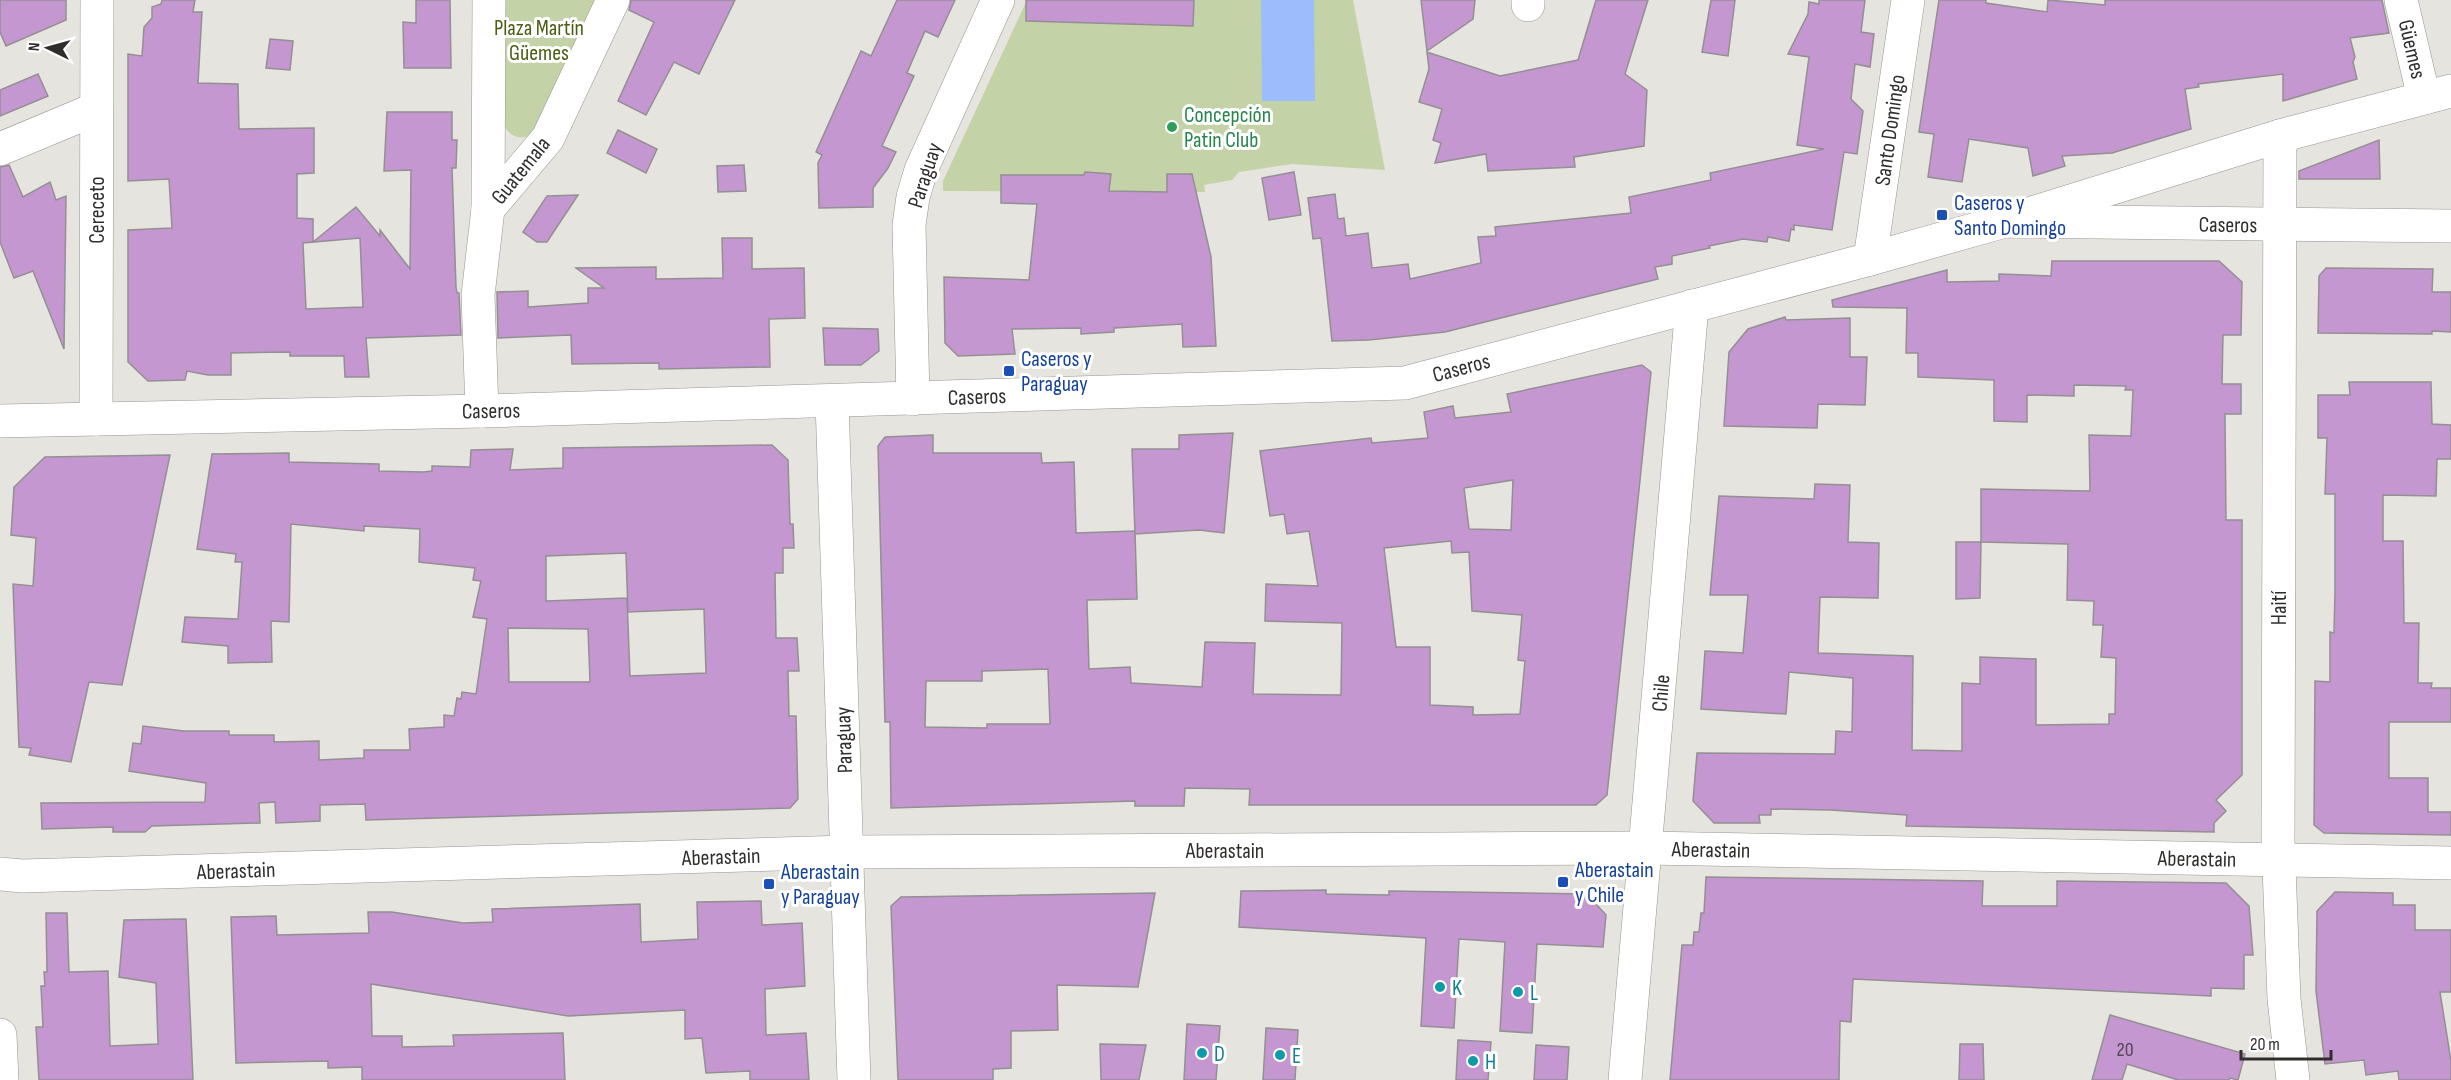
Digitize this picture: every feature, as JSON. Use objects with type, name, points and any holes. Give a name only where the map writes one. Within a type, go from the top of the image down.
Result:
[{"type":"street","name":"Cereceto","points":[[96,419],[97,0]]},
{"type":"street","name":"Guatemala","points":[[482,411],[478,295],[488,209],[489,0]]},
{"type":"street","name":"Guatemala","points":[[488,209],[548,138],[614,0]]},
{"type":"street","name":"Paraguay","points":[[913,399],[909,225],[913,197],[921,170],[998,0]]},
{"type":"street","name":"Santo Domingo","points":[[1870,259],[1908,0]]},
{"type":"street","name":"Güemes","points":[[2401,0],[2438,94]]},
{"type":"street","name":"Caseros","points":[[0,421],[482,411],[1405,382],[1870,259],[2005,221],[2280,136],[2438,94]]},
{"type":"street","points":[[0,149],[96,109]]},
{"type":"street","name":"Haití","points":[[2280,136],[2278,860],[2284,999],[2293,1080]]},
{"type":"street","name":"Caseros","points":[[2005,221],[2451,226]]},
{"type":"street","name":"Chile","points":[[1625,1080],[1647,848],[1692,306]]},
{"type":"street","name":"Paraguay","points":[[832,401],[854,1080]]},
{"type":"street","name":"Aberastain","points":[[0,874],[34,876],[847,852],[1647,848],[2451,863]]},
{"type":"street","points":[[0,1035],[2,1080]]},
{"type":"green space","name":"Plaza Martín Güemes","points":[[501,0],[602,0],[537,133],[526,137],[513,135],[503,124]]},
{"type":"green space","name":"Concepción Patin Club","points":[[1027,0],[1353,0],[1385,170],[1292,164],[1239,172],[1232,180],[1204,185],[1205,192],[943,191],[943,181]]},
{"type":"water","points":[[1261,0],[1314,0],[1315,101],[1262,101]]},
{"type":"building","points":[[0,0],[66,0],[66,20],[6,46],[0,32]]},
{"type":"building","points":[[162,0],[195,0],[193,12],[202,12],[198,83],[238,84],[239,129],[314,128],[314,173],[297,174],[297,218],[313,219],[313,242],[356,207],[380,236],[380,230],[410,269],[411,170],[384,171],[387,112],[452,112],[452,140],[457,140],[456,168],[452,168],[456,287],[459,293],[461,335],[366,338],[369,377],[345,377],[344,356],[290,356],[290,352],[231,353],[231,375],[208,375],[187,371],[185,380],[148,381],[128,362],[128,230],[172,228],[169,179],[128,181],[128,54],[142,56],[144,27],[152,18],[152,7],[161,4]],"holes":[[[360,238],[363,307],[306,309],[303,243]]]},
{"type":"building","points":[[416,0],[450,0],[451,68],[404,68],[403,22],[416,23]]},
{"type":"building","points":[[631,0],[735,0],[699,74],[674,62],[646,115],[618,101],[654,22],[629,10]]},
{"type":"building","points":[[897,0],[955,0],[938,37],[925,31],[907,73],[914,76],[882,146],[896,152],[888,168],[873,188],[873,207],[819,208],[818,163],[822,155],[816,152],[861,51],[871,56]]},
{"type":"building","points":[[1026,0],[1194,0],[1193,26],[1026,21]]},
{"type":"building","points":[[1421,0],[1475,0],[1473,19],[1427,51]]},
{"type":"building","points":[[1596,0],[1648,0],[1625,74],[1647,90],[1644,146],[1574,157],[1575,167],[1488,171],[1486,154],[1435,163],[1441,143],[1433,140],[1442,109],[1419,102],[1429,69],[1427,52],[1500,76],[1578,60]]},
{"type":"building","points":[[1711,0],[1735,0],[1728,56],[1702,52]]},
{"type":"building","points":[[1819,0],[1865,0],[1861,32],[1874,34],[1870,67],[1855,64],[1851,99],[1863,111],[1857,154],[1844,152],[1832,230],[1794,225],[1789,241],[1768,237],[1767,242],[1743,239],[1709,246],[1710,248],[1672,256],[1672,264],[1655,267],[1658,279],[1445,332],[1369,340],[1332,341],[1321,238],[1313,239],[1308,198],[1335,194],[1338,219],[1344,218],[1346,236],[1368,233],[1372,268],[1408,264],[1410,279],[1481,263],[1478,237],[1496,236],[1495,227],[1631,213],[1629,197],[1711,180],[1710,173],[1824,149],[1797,145],[1809,57],[1788,54],[1808,14],[1809,2],[1819,4]]},
{"type":"building","points":[[1939,0],[1986,0],[1986,3],[2047,12],[2048,0],[2105,5],[2105,0],[2382,0],[2389,33],[2350,38],[2357,79],[2283,101],[2283,74],[2198,84],[2199,87],[2185,89],[2191,129],[2112,153],[2062,156],[2065,166],[2033,176],[2028,148],[1969,139],[1962,182],[1928,177],[1934,134],[1919,132]]},
{"type":"building","points":[[270,39],[293,41],[290,70],[266,68]]},
{"type":"building","points":[[38,74],[48,96],[0,116],[0,90]]},
{"type":"building","points":[[618,130],[657,149],[646,173],[607,153]]},
{"type":"building","points":[[2379,140],[2380,179],[2299,179],[2299,171]]},
{"type":"building","points":[[9,165],[23,197],[50,182],[56,200],[66,196],[64,349],[33,271],[14,278],[0,242],[0,167]]},
{"type":"building","points":[[744,165],[746,191],[718,192],[717,166]]},
{"type":"building","points":[[1085,172],[1111,174],[1109,191],[1167,192],[1167,174],[1192,174],[1211,257],[1216,346],[1183,347],[1182,324],[1114,328],[1114,332],[1081,334],[1081,328],[1012,329],[1015,354],[958,356],[945,343],[944,277],[1029,280],[1037,204],[1001,203],[1001,175],[1084,175]]},
{"type":"building","points":[[1294,172],[1301,215],[1269,220],[1262,178]]},
{"type":"building","points":[[578,195],[547,242],[537,242],[523,232],[547,196]]},
{"type":"building","points":[[722,238],[752,238],[752,269],[804,268],[805,318],[769,319],[770,367],[659,369],[659,363],[572,364],[571,335],[498,338],[497,292],[528,291],[528,307],[588,303],[588,288],[604,288],[576,268],[656,267],[656,279],[723,278]]},
{"type":"building","points":[[2052,261],[2219,261],[2242,282],[2241,335],[2223,335],[2222,384],[2241,384],[2241,414],[2225,414],[2226,520],[2242,520],[2242,775],[2216,800],[2226,811],[2214,823],[2214,832],[1906,826],[1907,815],[1831,810],[1771,809],[1771,815],[1759,815],[1760,823],[1714,823],[1693,801],[1697,753],[1835,754],[1836,731],[1852,732],[1853,678],[1789,672],[1786,714],[1701,709],[1705,651],[1743,653],[1748,595],[1710,595],[1719,496],[1814,499],[1815,484],[1850,485],[1848,542],[1879,543],[1878,598],[1820,597],[1818,653],[1913,656],[1912,750],[1962,751],[1962,683],[1980,684],[1980,657],[2036,659],[2036,725],[2109,724],[2109,714],[2115,714],[2116,658],[2101,657],[2103,625],[2093,625],[2094,601],[2067,600],[2068,544],[1981,542],[1981,489],[2090,491],[2089,435],[2131,436],[2133,390],[2125,390],[2126,386],[2074,385],[2074,396],[2027,395],[2027,422],[1994,421],[1994,380],[1918,377],[1918,353],[1906,353],[1907,308],[1833,307],[1832,300],[1947,270],[1947,282],[1999,281],[1999,274],[2051,276]]},
{"type":"building","points":[[2326,268],[2433,269],[2432,292],[2451,292],[2451,332],[2432,331],[2432,334],[2318,333],[2319,276]]},
{"type":"building","points":[[1785,317],[1786,320],[1850,318],[1850,357],[1867,357],[1865,405],[1818,404],[1817,428],[1724,426],[1729,352],[1748,329]]},
{"type":"building","points":[[823,328],[878,329],[879,351],[861,365],[825,365]]},
{"type":"building","points":[[1642,365],[1651,372],[1607,795],[1596,805],[1249,805],[1250,789],[1185,788],[1184,806],[1135,806],[1135,801],[891,808],[890,722],[885,722],[878,446],[885,437],[933,435],[933,453],[1041,453],[1042,463],[1074,462],[1076,533],[1135,531],[1137,599],[1087,600],[1089,669],[1130,667],[1131,683],[1202,687],[1205,642],[1255,643],[1253,694],[1341,695],[1342,623],[1265,621],[1266,584],[1318,586],[1309,531],[1287,534],[1284,514],[1270,516],[1260,451],[1371,438],[1372,443],[1428,438],[1424,412],[1453,406],[1455,418],[1511,412],[1507,394]],"holes":[[[1513,480],[1511,530],[1469,529],[1464,488]],[[1451,541],[1452,553],[1469,552],[1472,611],[1522,615],[1518,660],[1525,661],[1520,714],[1473,715],[1473,707],[1430,705],[1430,647],[1396,647],[1384,548]],[[1048,669],[1050,724],[987,724],[987,728],[925,727],[926,681],[982,681],[982,671]]]},
{"type":"building","points":[[2349,382],[2431,382],[2432,424],[2451,425],[2451,459],[2437,459],[2436,496],[2383,495],[2383,541],[2403,541],[2404,623],[2419,623],[2418,683],[2432,683],[2431,688],[2451,688],[2451,722],[2389,722],[2389,778],[2428,778],[2428,812],[2451,812],[2451,835],[2324,833],[2314,825],[2315,681],[2330,682],[2330,632],[2334,633],[2335,591],[2335,494],[2325,494],[2327,438],[2318,438],[2318,395],[2350,395]]},
{"type":"building","points":[[1233,433],[1224,533],[1199,530],[1135,534],[1132,449],[1179,449],[1179,435]]},
{"type":"building","points":[[772,445],[788,460],[790,524],[793,524],[794,548],[783,548],[783,573],[775,573],[776,638],[797,638],[799,671],[788,671],[789,716],[796,716],[798,799],[790,808],[366,820],[365,804],[320,805],[320,821],[276,823],[275,802],[259,803],[260,823],[152,826],[145,832],[113,832],[113,827],[42,829],[41,803],[205,802],[206,783],[129,771],[133,743],[141,744],[143,726],[184,731],[229,731],[229,735],[274,735],[274,742],[319,741],[319,760],[364,758],[364,750],[410,750],[409,729],[444,727],[444,715],[454,716],[457,698],[461,699],[462,692],[476,694],[487,619],[473,617],[481,581],[473,580],[475,568],[419,562],[420,529],[364,526],[364,531],[291,524],[289,622],[271,621],[272,662],[228,663],[228,646],[182,642],[185,617],[238,619],[242,562],[235,562],[236,554],[197,549],[212,454],[289,453],[289,462],[379,464],[379,471],[423,472],[432,471],[432,466],[470,467],[471,450],[513,449],[510,470],[563,468],[563,448]],"holes":[[[626,553],[628,612],[704,609],[706,673],[630,676],[627,598],[546,601],[546,556]],[[508,628],[588,629],[590,682],[509,682]]]},
{"type":"building","points":[[170,455],[122,685],[89,682],[71,762],[29,755],[31,748],[19,747],[13,584],[33,586],[36,538],[11,535],[14,487],[45,457]]},
{"type":"building","points":[[1956,542],[1981,542],[1980,598],[1956,599]]},
{"type":"building","points":[[1706,877],[1983,881],[1982,906],[2057,906],[2057,881],[2226,883],[2249,906],[2253,955],[2244,955],[2244,989],[2211,988],[2211,996],[1853,979],[1851,1022],[1840,1021],[1839,1080],[1670,1080],[1682,945],[1693,945],[1694,932],[1699,932],[1701,913],[1704,913]]},
{"type":"building","points":[[1326,890],[1326,894],[1389,895],[1389,891],[1587,894],[1606,915],[1603,947],[1537,944],[1532,1033],[1500,1031],[1505,942],[1459,939],[1454,1028],[1421,1026],[1426,938],[1239,927],[1241,891]]},
{"type":"building","points":[[2335,892],[2393,893],[2393,905],[2415,905],[2415,930],[2451,930],[2451,992],[2440,992],[2451,1061],[2451,1080],[2399,1080],[2398,1071],[2366,1075],[2364,1060],[2325,1064],[2316,991],[2317,911]]},
{"type":"building","points":[[1155,893],[1138,987],[1057,985],[1058,1030],[1011,1031],[1011,1068],[993,1069],[993,1080],[898,1080],[891,906],[901,897]]},
{"type":"building","points":[[761,901],[762,925],[802,923],[805,986],[765,989],[766,1035],[806,1033],[809,1080],[750,1080],[750,1071],[706,1073],[702,1038],[685,1039],[685,1010],[568,1016],[371,984],[372,1036],[402,1036],[402,1047],[454,1046],[453,1035],[563,1033],[565,1080],[362,1080],[362,1067],[328,1068],[328,1061],[236,1063],[231,917],[276,916],[277,935],[369,933],[368,912],[392,912],[463,923],[493,922],[492,909],[640,904],[641,942],[698,939],[697,902]]},
{"type":"building","points":[[46,913],[67,913],[69,972],[108,971],[110,1046],[158,1044],[156,983],[119,977],[124,920],[186,919],[193,1080],[39,1080],[36,1027],[43,1027],[41,986],[45,986],[44,972],[47,972]]},
{"type":"building","points":[[2110,1015],[2245,1054],[2238,1080],[2230,1078],[2229,1080],[2178,1080],[2127,1064],[2122,1080],[2092,1080]]},
{"type":"building","name":"D","points":[[1187,1024],[1220,1026],[1216,1080],[1184,1080]]},
{"type":"building","name":"E","points":[[1266,1028],[1298,1030],[1295,1080],[1263,1080]]},
{"type":"building","name":"H","points":[[1458,1040],[1491,1042],[1488,1080],[1456,1080]]},
{"type":"building","points":[[1100,1044],[1146,1045],[1139,1080],[1101,1080]]},
{"type":"building","points":[[1960,1044],[1983,1044],[1984,1080],[1959,1080]]},
{"type":"building","points":[[1536,1045],[1569,1047],[1567,1080],[1534,1080]]},
{"type":"place","name":"Concepción Patin Club","points":[[1172,127]]},
{"type":"place","name":"Caseros y Santo Domingo","points":[[1942,215]]},
{"type":"place","name":"Caseros y Paraguay","points":[[1009,371]]},
{"type":"place","name":"Aberastain y Chile","points":[[1563,882]]},
{"type":"place","name":"Aberastain y Paraguay","points":[[769,884]]},
{"type":"place","name":"K","points":[[1440,987]]},
{"type":"place","name":"L","points":[[1518,992]]},
{"type":"place","name":"D","points":[[1202,1053]]},
{"type":"place","name":"E","points":[[1280,1055]]},
{"type":"place","name":"H","points":[[1473,1061]]}]
